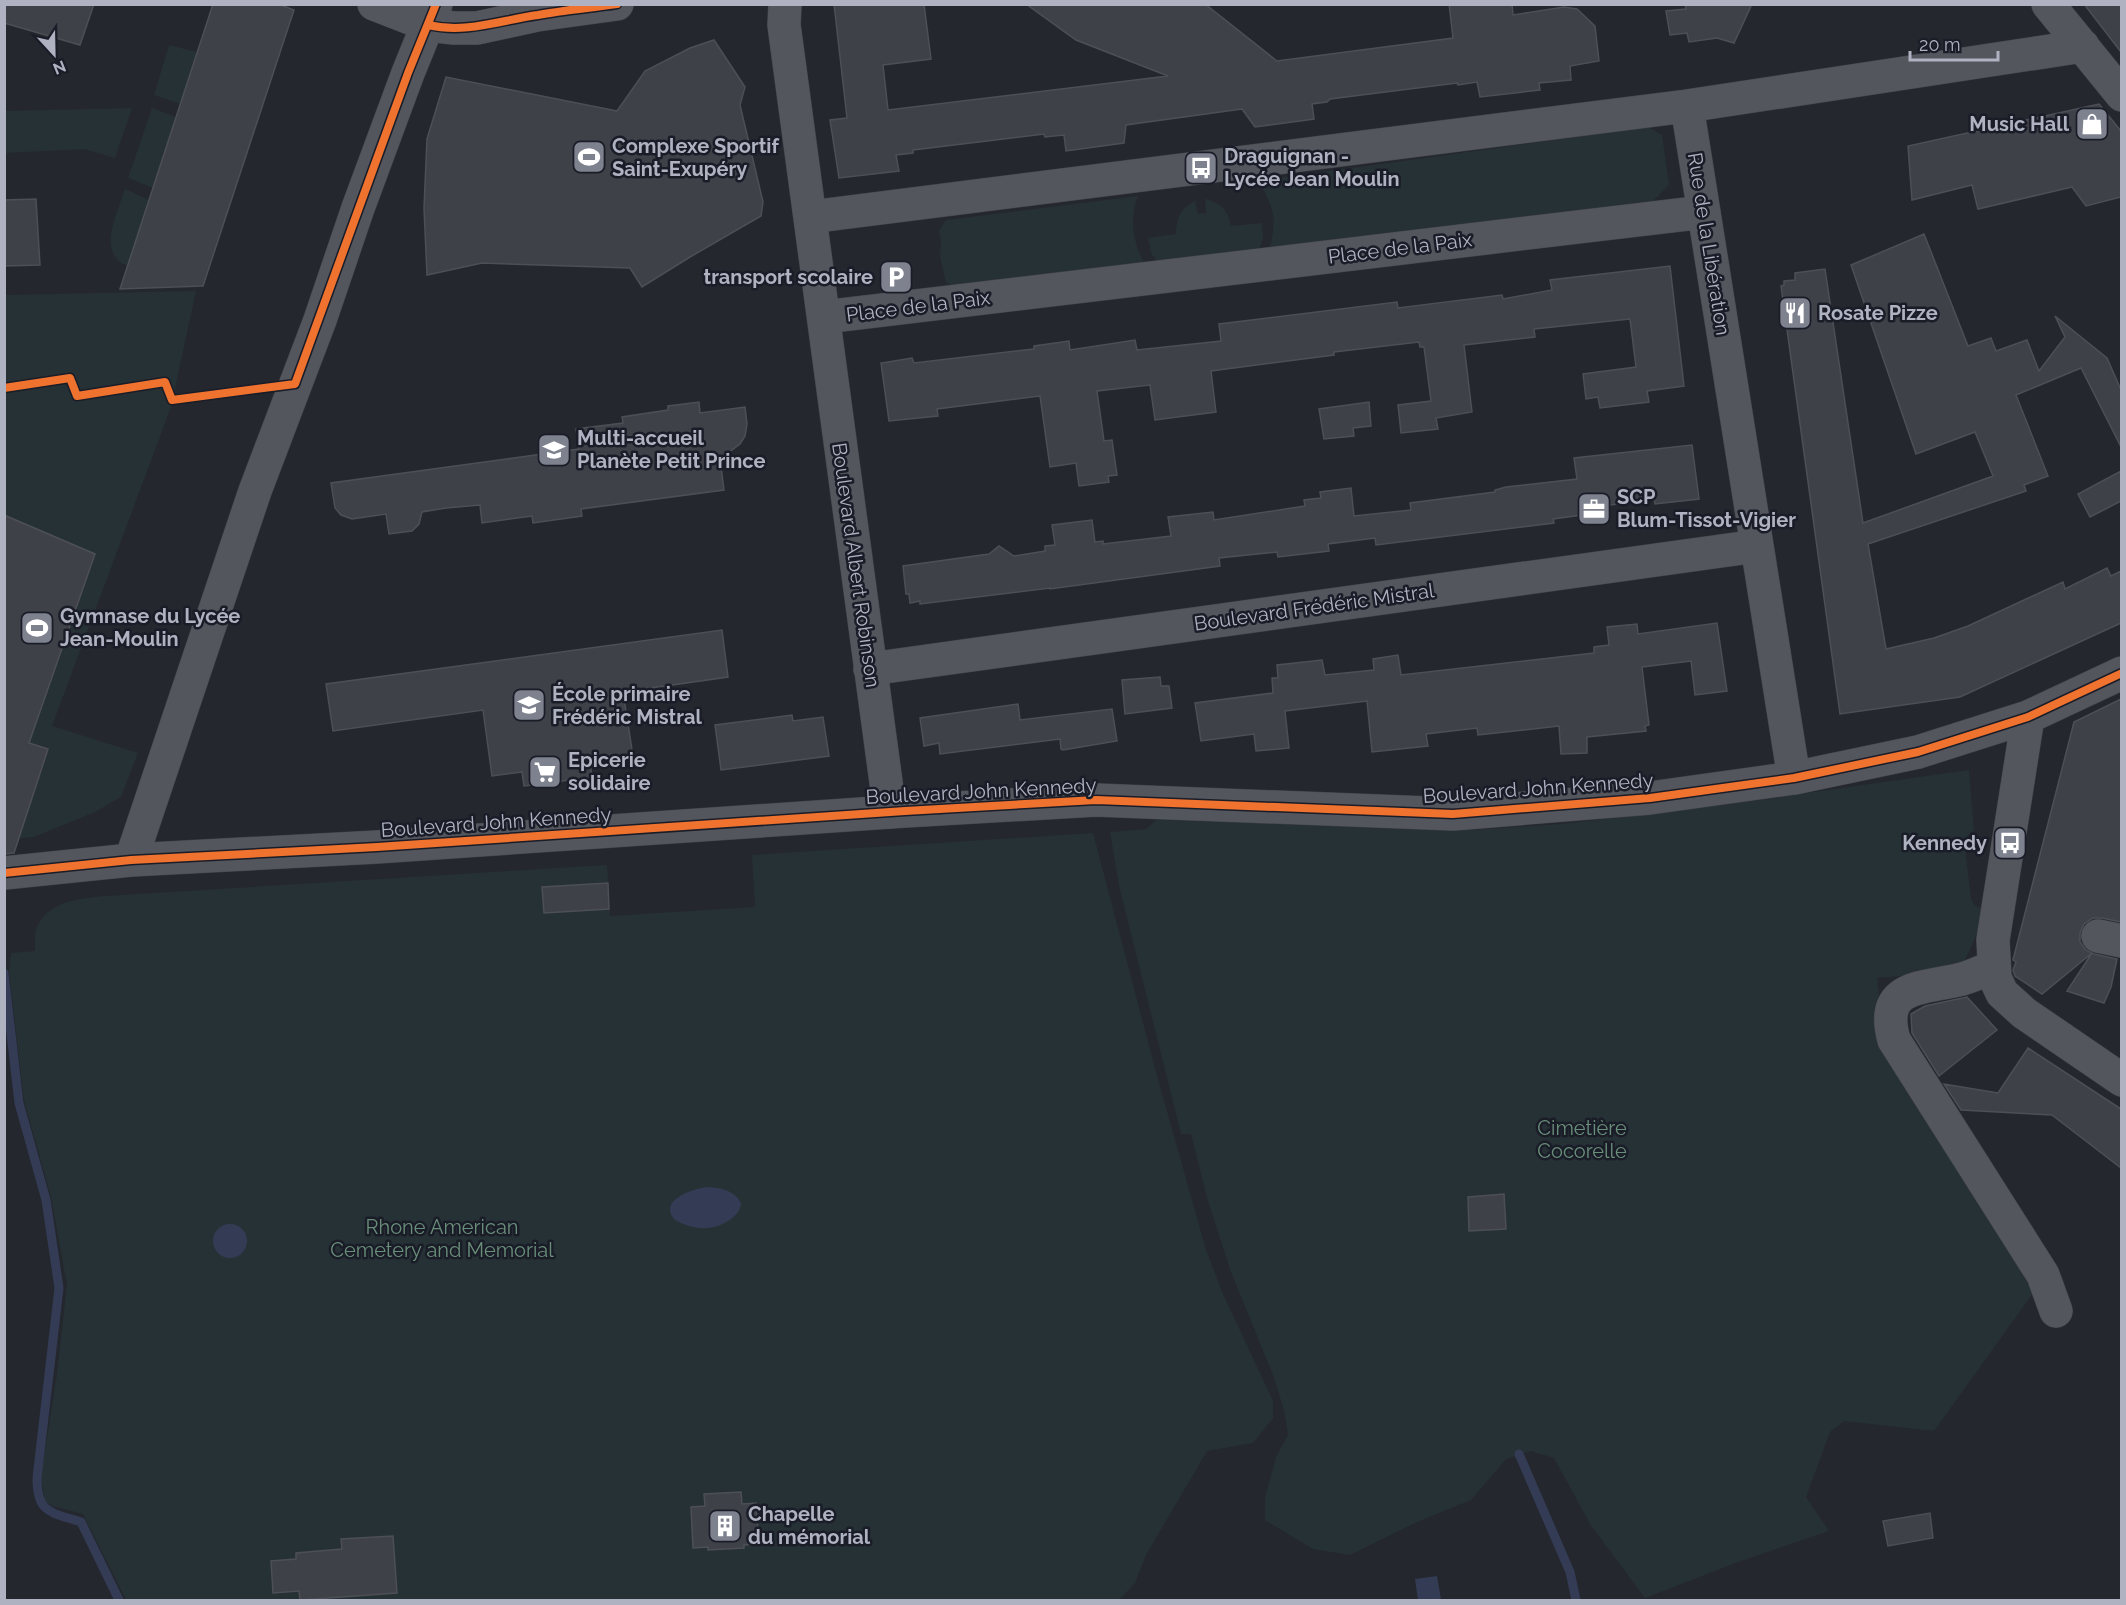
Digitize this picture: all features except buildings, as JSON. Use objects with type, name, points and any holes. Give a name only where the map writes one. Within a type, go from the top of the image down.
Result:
[{"type":"street","points":[[374,4],[432,15],[440,28],[477,28],[526,10],[617,4]]},
{"type":"street","name":"Place de la Paix","points":[[785,4],[784,25],[824,317],[1704,212]]},
{"type":"street","points":[[2048,4],[2121,95]]},
{"type":"street","points":[[130,860],[255,491],[320,320],[357,208],[432,15]]},
{"type":"street","points":[[810,217],[1687,106],[2083,46]]},
{"type":"street","name":"Rue de la Libération","points":[[1687,106],[1794,778]]},
{"type":"street","name":"Boulevard Albert Robinson","points":[[824,317],[890,812]]},
{"type":"street","name":"Boulevard Frédéric Mistral","points":[[870,669],[1757,546]]},
{"type":"street","name":"Boulevard John Kennedy","points":[[4,873],[130,860],[377,847],[1096,800],[1453,814],[1650,798],[1794,778],[1918,752],[2028,717],[2121,673]]},
{"type":"street","points":[[2028,717],[1993,953],[1995,978],[2002,993],[2017,1006],[2121,1080]]},
{"type":"street","points":[[1993,953],[1963,978],[1910,989],[1891,1010],[1889,1024],[1894,1040],[2043,1275],[2056,1311]]},
{"type":"green space","points":[[169,45],[197,52],[181,104],[154,95]]},
{"type":"green space","points":[[132,108],[115,158],[84,149],[5,153],[5,111]]},
{"type":"green space","points":[[152,108],[176,117],[153,188],[128,178]]},
{"type":"green space","points":[[1648,127],[1662,135],[1669,185],[1653,201],[1270,248],[1273,213],[1268,198],[1258,181]]},
{"type":"green space","points":[[125,189],[149,200],[128,266],[118,260],[111,242],[114,220]]},
{"type":"green space","points":[[1138,196],[1133,222],[1135,239],[1145,264],[957,287],[946,283],[940,256],[939,231],[946,220]]},
{"type":"green space","points":[[1205,199],[1223,208],[1231,226],[1262,223],[1263,237],[1260,248],[1158,262],[1151,253],[1148,238],[1176,234],[1178,219],[1183,210],[1195,201],[1198,214],[1206,213]]},
{"type":"green space","points":[[196,291],[171,407],[52,726],[138,753],[121,797],[95,812],[34,837],[5,840],[4,295]]},
{"type":"green space","name":"Cimetière Cocorelle","points":[[1969,770],[1974,830],[1964,839],[1971,899],[1975,906],[1988,910],[1960,971],[1877,978],[1884,1040],[2036,1289],[1934,1431],[1844,1421],[1830,1432],[1806,1497],[1829,1531],[1738,1562],[1645,1598],[1590,1524],[1554,1458],[1531,1451],[1506,1459],[1471,1500],[1417,1522],[1350,1555],[1313,1549],[1265,1520],[1265,1498],[1276,1457],[1288,1435],[1284,1410],[1273,1375],[1231,1272],[1207,1198],[1191,1134],[1181,1134],[1119,886],[1110,832],[1146,829],[1161,816],[1469,830],[1562,824],[1722,805]]},
{"type":"green space","name":"Rhone American Cemetery and Memorial","points":[[1093,833],[1206,1250],[1223,1294],[1273,1401],[1273,1418],[1253,1443],[1207,1451],[1146,1555],[1135,1583],[1119,1600],[126,1600],[83,1514],[52,1506],[45,1501],[41,1477],[57,1374],[67,1285],[51,1197],[24,1100],[9,972],[11,953],[35,951],[36,929],[49,911],[66,902],[105,896],[607,865],[610,916],[755,907],[752,855]]},
{"type":"water","points":[[707,1187],[727,1190],[735,1195],[741,1206],[735,1216],[710,1228],[696,1228],[675,1220],[670,1207],[674,1201],[686,1193]]},
{"type":"water","points":[[230,1224],[242,1229],[247,1241],[242,1253],[230,1258],[218,1253],[213,1241],[218,1229]]},
{"type":"water","points":[[1437,1576],[1441,1600],[1418,1600],[1415,1579]]},
{"type":"waterway","points":[[4,973],[19,1103],[46,1200],[59,1288],[37,1478],[38,1490],[40,1499],[48,1510],[81,1522],[119,1600]]},
{"type":"waterway","points":[[1519,1454],[1570,1572],[1576,1600]]},
{"type":"cycle path","points":[[4,388],[70,378],[77,396],[165,382],[172,400],[295,384],[408,73],[436,4]]},
{"type":"cycle path","points":[[428,25],[470,27],[617,4]]},
{"type":"cycle path","points":[[4,873],[131,860],[377,847],[1096,800],[1453,814],[1650,798],[1794,778],[1918,752],[2028,717],[2122,673]]},
{"type":"place","name":"Music Hall","points":[[2092,124]]},
{"type":"place","name":"Complexe Sportif Saint-Exupéry","points":[[589,157]]},
{"type":"place","name":"Draguignan - Lycée Jean Moulin","points":[[1201,168]]},
{"type":"place","name":"transport scolaire","points":[[896,277]]},
{"type":"place","name":"Rosate Pizze","points":[[1795,313]]},
{"type":"place","name":"Multi-accueil Planète Petit Prince","points":[[554,450]]},
{"type":"place","name":"SCP Blum-Tissot-Vigier","points":[[1594,509]]},
{"type":"place","name":"Gymnase du Lycée Jean-Moulin","points":[[37,628]]},
{"type":"place","name":"École primaire Frédéric Mistral","points":[[529,705]]},
{"type":"place","name":"Epicerie solidaire","points":[[545,772]]},
{"type":"place","name":"Kennedy","points":[[2010,843]]},
{"type":"place","name":"Chapelle du mémorial","points":[[725,1526]]}]
